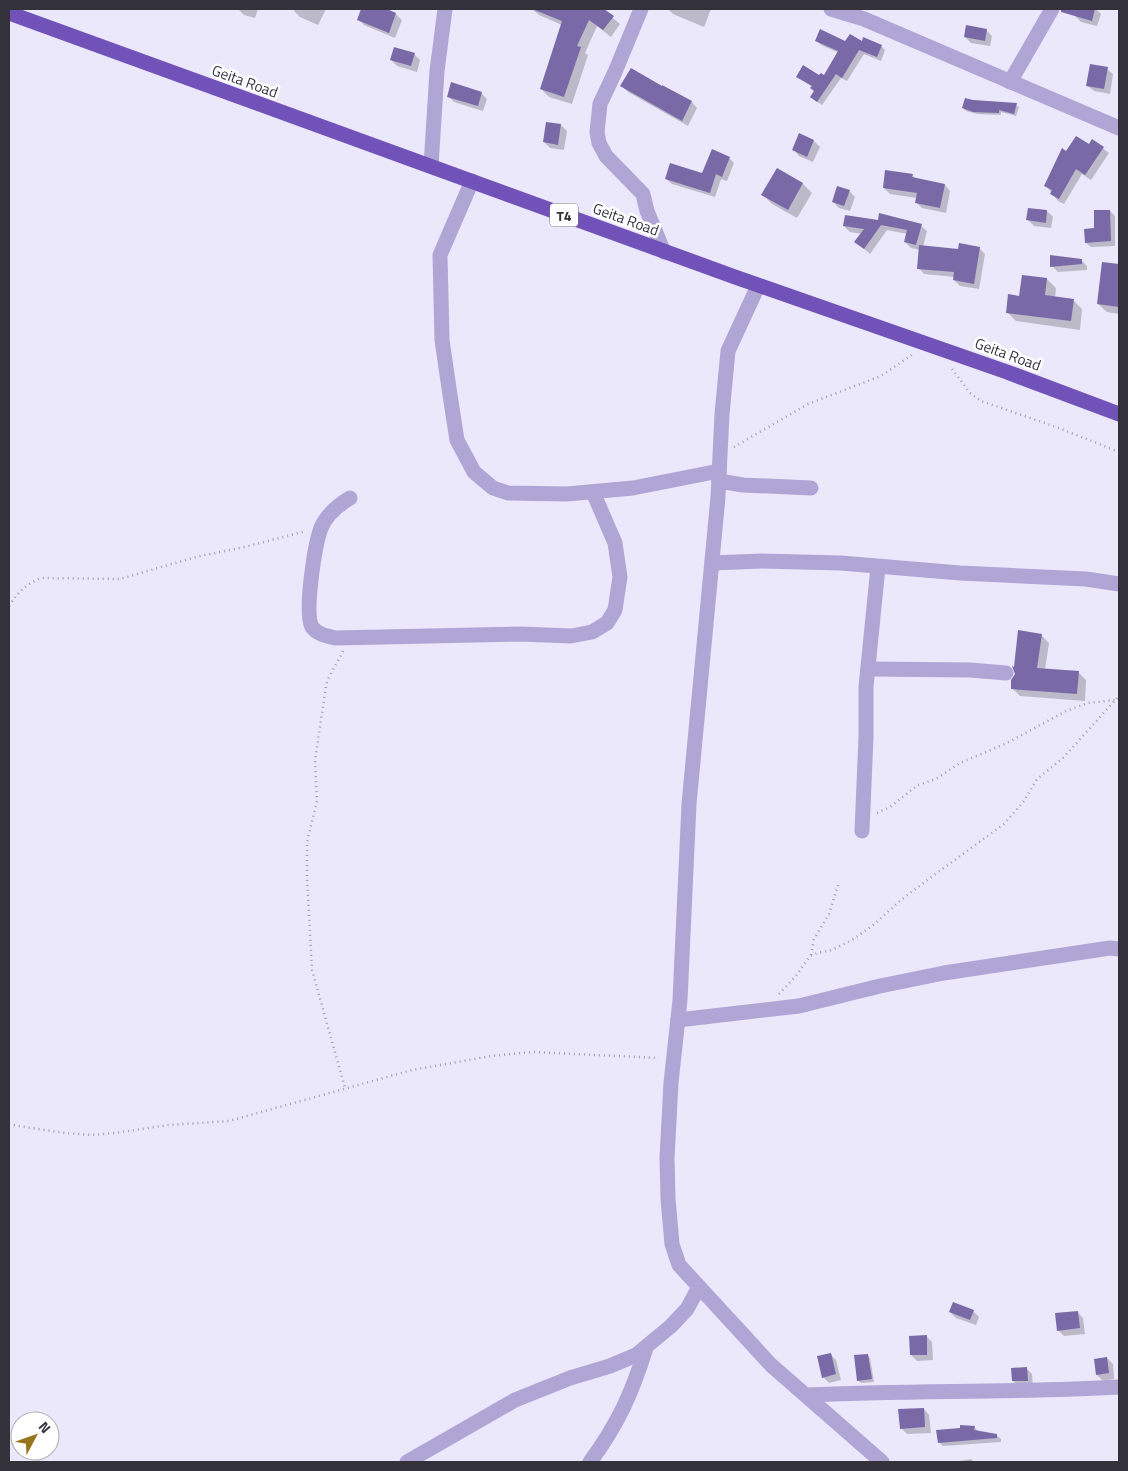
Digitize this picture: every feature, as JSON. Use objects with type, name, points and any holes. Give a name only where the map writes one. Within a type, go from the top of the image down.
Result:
[{"type":"highway","name":"Geita Road","points":[[9,13],[758,286],[1007,372],[1119,414]]},
{"type":"street","points":[[431,166],[437,71],[445,9]]},
{"type":"street","points":[[642,9],[633,26],[616,72],[600,104],[597,132],[599,143],[606,156],[643,194],[647,211],[664,252]]},
{"type":"street","points":[[831,9],[864,19],[1119,128]]},
{"type":"street","points":[[1010,82],[1052,9]]},
{"type":"street","points":[[472,181],[440,254],[442,340],[457,440],[474,472],[493,488],[508,494],[594,492],[719,476],[743,485],[811,488]]},
{"type":"street","points":[[758,286],[728,351],[712,562],[689,804],[680,1000],[667,1158],[672,1244],[679,1265],[771,1364],[882,1462]]},
{"type":"street","points":[[350,498],[335,507],[322,527],[316,551],[309,597],[309,612],[311,625],[318,633],[326,636],[347,638],[520,634],[571,636],[592,632],[606,622],[615,610],[620,577],[615,543],[594,492]]},
{"type":"street","points":[[712,562],[841,563],[1038,578],[1086,579],[1119,584]]},
{"type":"street","points":[[862,831],[866,687],[878,566]]},
{"type":"street","points":[[868,669],[970,670],[1006,673]]},
{"type":"street","points":[[678,1020],[762,1011],[825,1001],[880,986],[944,974],[1110,948],[1119,949]]},
{"type":"street","points":[[407,1462],[515,1400],[636,1355],[671,1326],[687,1308],[699,1287]]},
{"type":"street","points":[[590,1462],[616,1425],[636,1382],[646,1348]]},
{"type":"street","points":[[807,1396],[945,1391],[1044,1391],[1119,1387]]},
{"type":"path","points":[[720,455],[808,404],[881,376],[916,352]]},
{"type":"path","points":[[947,362],[970,393],[981,401],[1059,428],[1119,452]]},
{"type":"path","points":[[9,606],[19,592],[31,582],[41,578],[120,579],[196,557],[245,547],[322,527]]},
{"type":"path","points":[[345,1088],[312,970],[307,842],[317,801],[315,761],[326,686],[328,678],[340,660],[347,638]]},
{"type":"path","points":[[810,956],[832,950],[852,940],[872,926],[922,884],[1004,824],[1019,807],[1037,779],[1063,758],[1119,696]]},
{"type":"path","points":[[863,815],[880,813],[902,799],[918,785],[936,779],[960,763],[1007,743],[1066,711],[1088,703],[1116,700]]},
{"type":"path","points":[[762,1011],[796,976],[810,956],[814,939],[829,914],[838,885]]},
{"type":"path","points":[[9,1124],[65,1133],[92,1135],[168,1125],[229,1121],[412,1070],[491,1056],[532,1052],[674,1059]]},
{"type":"building","points":[[361,9],[387,9],[396,13],[389,33],[357,20]]},
{"type":"building","points":[[532,9],[604,9],[614,16],[603,30],[589,20],[577,46],[581,47],[564,97],[540,89],[562,21]]},
{"type":"building","points":[[1061,9],[1095,9],[1092,21],[1061,12]]},
{"type":"building","points":[[966,25],[987,29],[985,41],[964,37]]},
{"type":"building","points":[[820,29],[845,41],[850,34],[862,41],[863,37],[882,45],[877,57],[859,50],[842,78],[836,74],[817,102],[810,97],[814,91],[810,88],[812,86],[796,77],[803,65],[819,75],[821,73],[824,75],[838,51],[815,41]]},
{"type":"building","points":[[394,47],[415,53],[411,66],[390,60]]},
{"type":"building","points":[[1090,64],[1108,67],[1104,89],[1086,86]]},
{"type":"building","points":[[631,68],[692,101],[682,121],[620,86]]},
{"type":"building","points":[[451,82],[482,92],[478,106],[447,97]]},
{"type":"building","points":[[965,98],[1017,103],[1014,114],[999,110],[999,113],[973,112],[962,108]]},
{"type":"building","points":[[546,122],[561,124],[558,145],[543,142]]},
{"type":"building","points":[[799,133],[814,140],[807,157],[792,150]]},
{"type":"building","points":[[1076,136],[1089,144],[1092,139],[1104,147],[1085,175],[1076,169],[1059,199],[1050,194],[1052,190],[1044,186],[1062,148],[1066,151]]},
{"type":"building","points":[[712,149],[730,157],[722,177],[716,174],[710,193],[665,179],[670,163],[702,173]]},
{"type":"building","points":[[777,168],[803,183],[788,210],[761,195]]},
{"type":"building","points":[[885,170],[913,174],[912,177],[945,184],[940,208],[915,203],[917,193],[883,188]]},
{"type":"building","points":[[837,186],[850,190],[844,206],[832,202]]},
{"type":"building","points":[[1028,208],[1047,210],[1046,223],[1026,220]]},
{"type":"building","points":[[1094,210],[1110,210],[1111,241],[1085,243],[1084,229],[1094,228]]},
{"type":"building","points":[[879,213],[922,224],[916,245],[904,242],[907,230],[881,225],[864,249],[854,242],[864,229],[843,226],[845,215],[878,220]]},
{"type":"building","points":[[959,243],[980,247],[974,284],[953,280],[954,272],[917,269],[919,245],[958,249]]},
{"type":"building","points":[[1050,255],[1082,259],[1082,264],[1050,267]]},
{"type":"building","points":[[1102,262],[1119,264],[1119,307],[1097,304]]},
{"type":"building","points":[[1022,275],[1047,278],[1045,295],[1074,299],[1071,321],[1006,313],[1008,294],[1019,296]]},
{"type":"building","points":[[1018,630],[1042,634],[1037,668],[1079,671],[1077,694],[1011,689],[1011,680],[1015,674],[1012,666],[1014,667]]},
{"type":"building","points":[[953,1302],[974,1310],[970,1320],[949,1312]]},
{"type":"building","points":[[1078,1311],[1080,1328],[1057,1331],[1055,1313]]},
{"type":"building","points":[[927,1335],[927,1355],[910,1355],[909,1336]]},
{"type":"building","points":[[831,1353],[836,1374],[822,1378],[817,1356]]},
{"type":"building","points":[[868,1354],[872,1379],[857,1381],[854,1355]]},
{"type":"building","points":[[1107,1357],[1109,1373],[1096,1375],[1094,1359]]},
{"type":"building","points":[[1027,1367],[1028,1381],[1012,1381],[1011,1368]]},
{"type":"building","points":[[924,1408],[925,1427],[900,1429],[898,1409]]},
{"type":"building","points":[[960,1425],[975,1426],[974,1430],[997,1434],[997,1438],[938,1443],[936,1430],[960,1428]]}]
